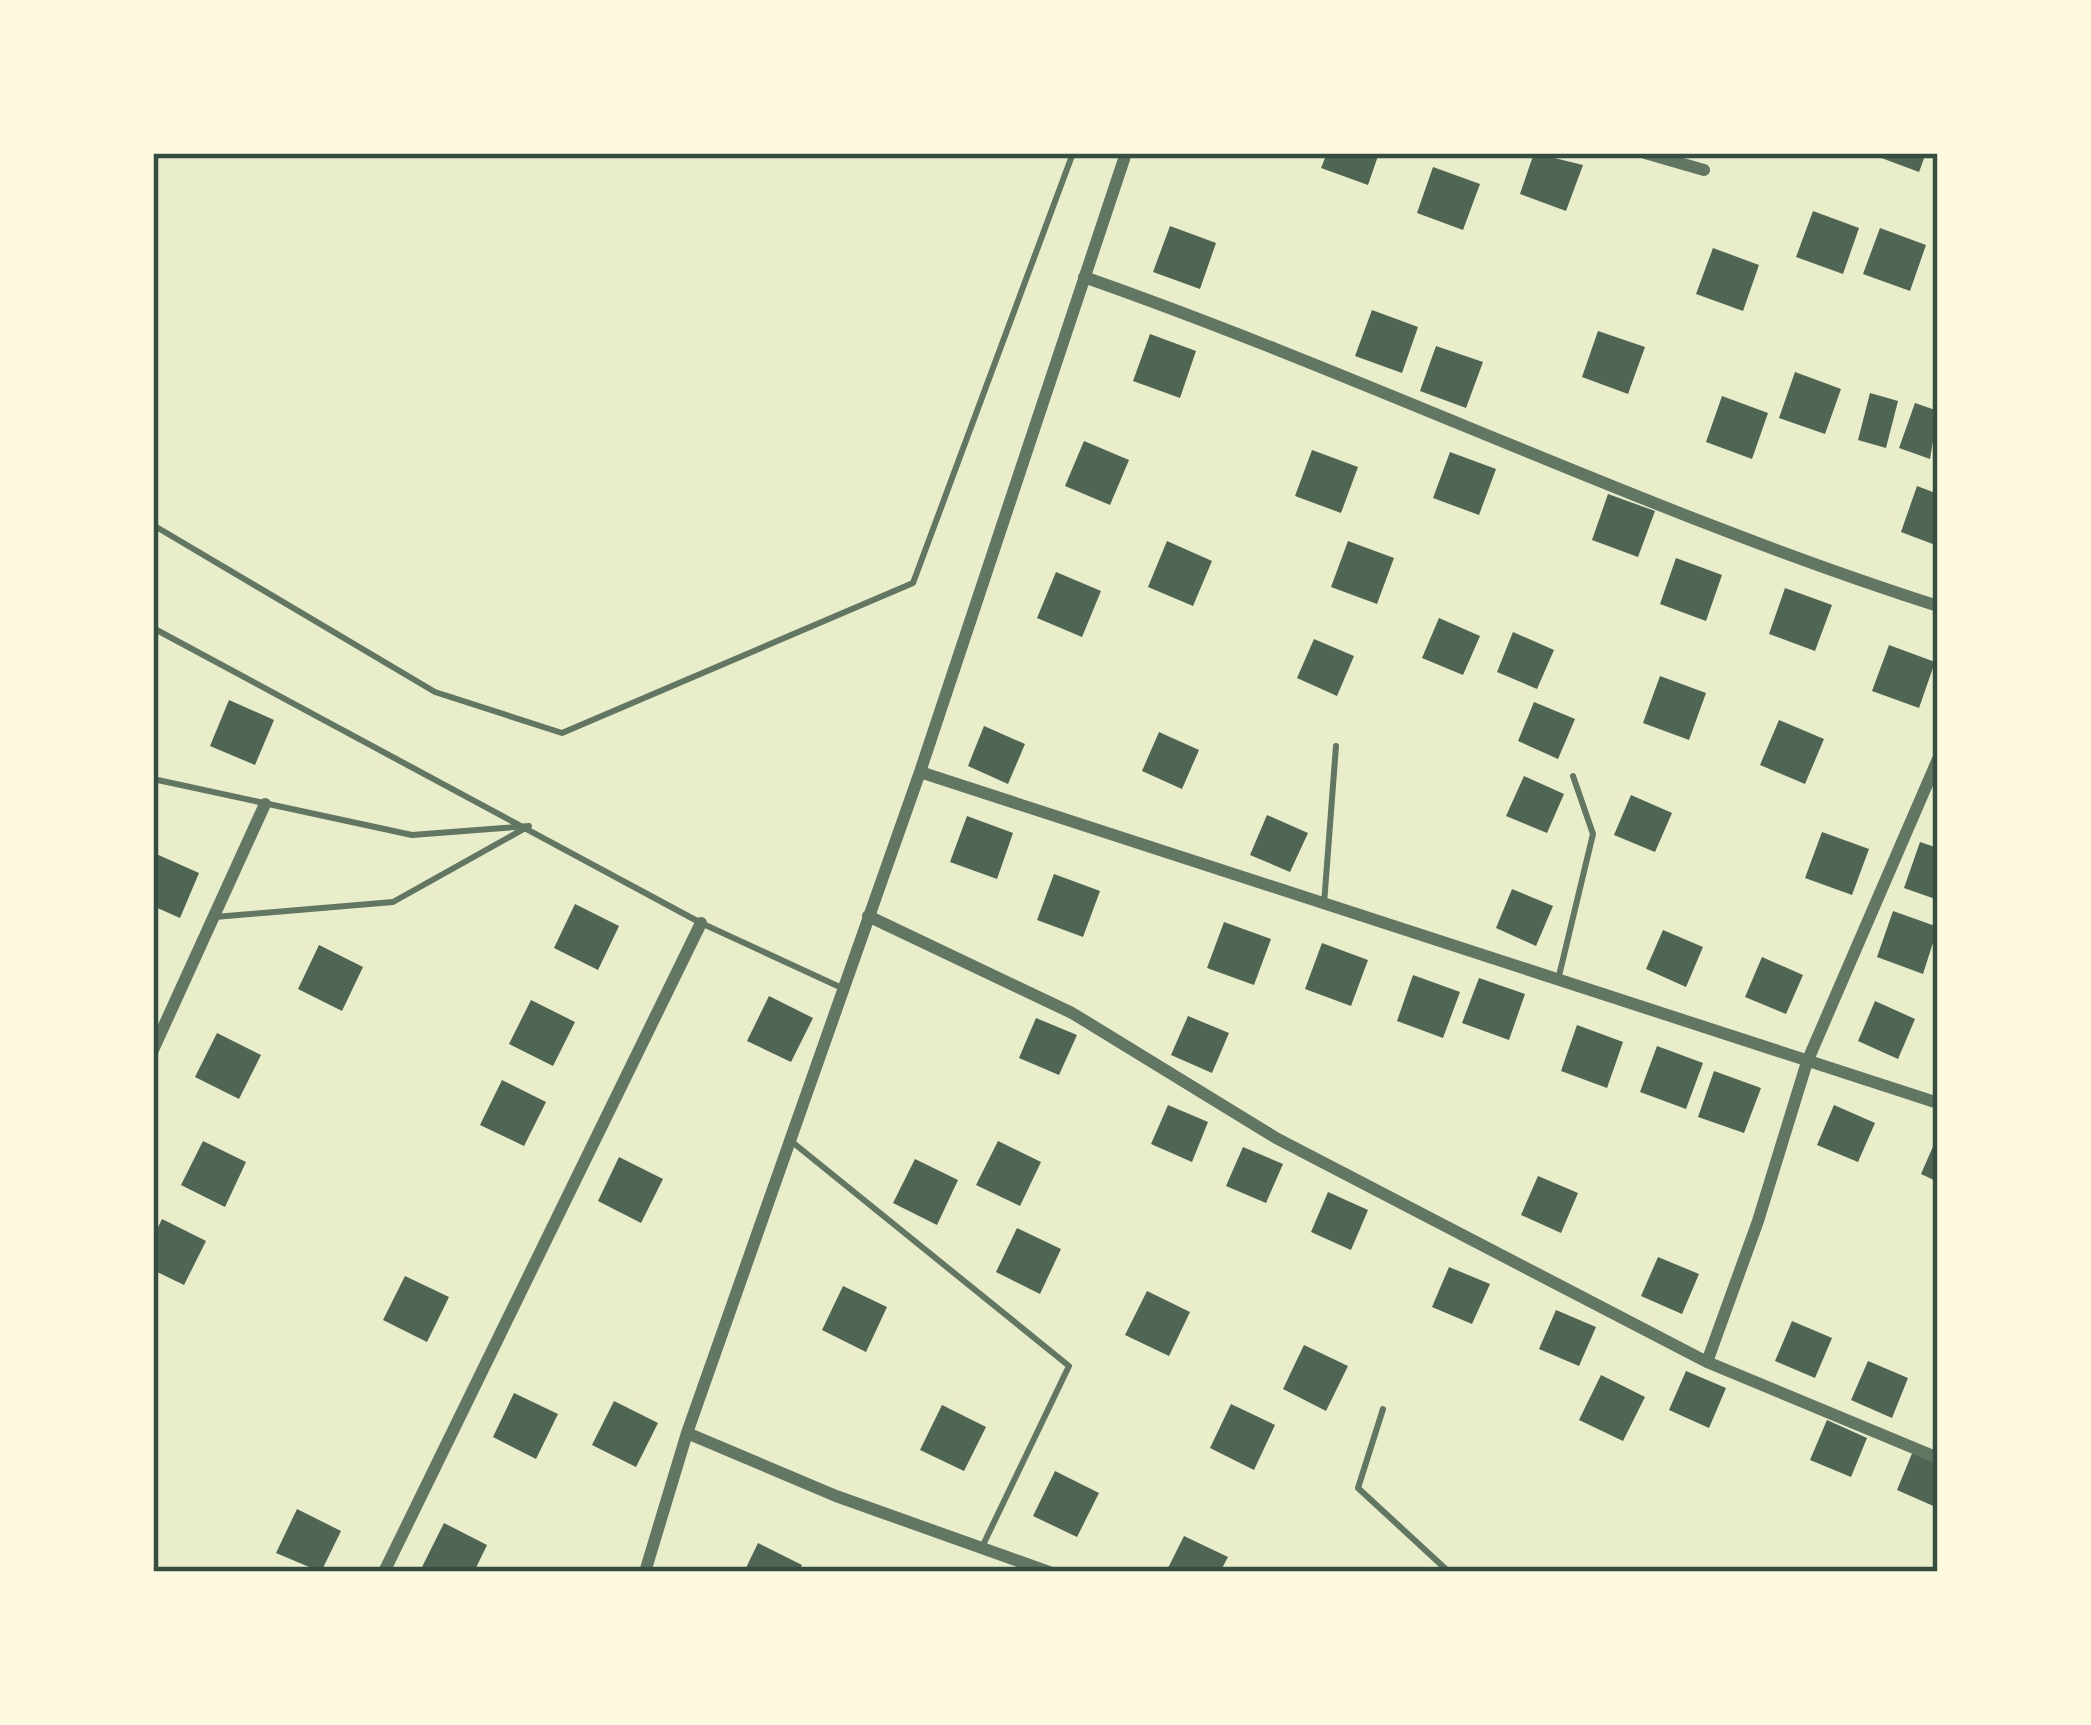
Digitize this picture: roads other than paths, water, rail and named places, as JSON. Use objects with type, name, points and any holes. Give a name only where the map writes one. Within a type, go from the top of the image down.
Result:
[{"type":"street","points":[[645,1572],[687,1433],[920,772],[1126,153]]},
{"type":"street","points":[[1646,153],[1704,170]]},
{"type":"street","points":[[1084,277],[1252,336],[1789,559],[1938,606]]},
{"type":"street","points":[[1707,1362],[1758,1221],[1807,1062],[1938,760]]},
{"type":"street","points":[[920,772],[1938,1102]]},
{"type":"street","points":[[153,1050],[265,804]]},
{"type":"street","points":[[868,916],[1072,1013],[1276,1138],[1707,1362],[1938,1458]]},
{"type":"street","points":[[384,1572],[701,923]]},
{"type":"street","points":[[687,1433],[836,1496],[1049,1572]]},
{"type":"lane","points":[[153,524],[435,692],[562,733],[913,583],[1072,153]]},
{"type":"lane","points":[[153,628],[529,826],[701,923],[842,988]]},
{"type":"lane","points":[[1324,904],[1336,746]]},
{"type":"lane","points":[[1558,980],[1594,834],[1574,776]]},
{"type":"lane","points":[[153,779],[412,836],[529,826]]},
{"type":"lane","points":[[215,917],[393,902],[529,826]]},
{"type":"lane","points":[[788,1139],[1069,1366],[981,1548]]},
{"type":"lane","points":[[1383,1409],[1358,1488],[1449,1572]]}]
